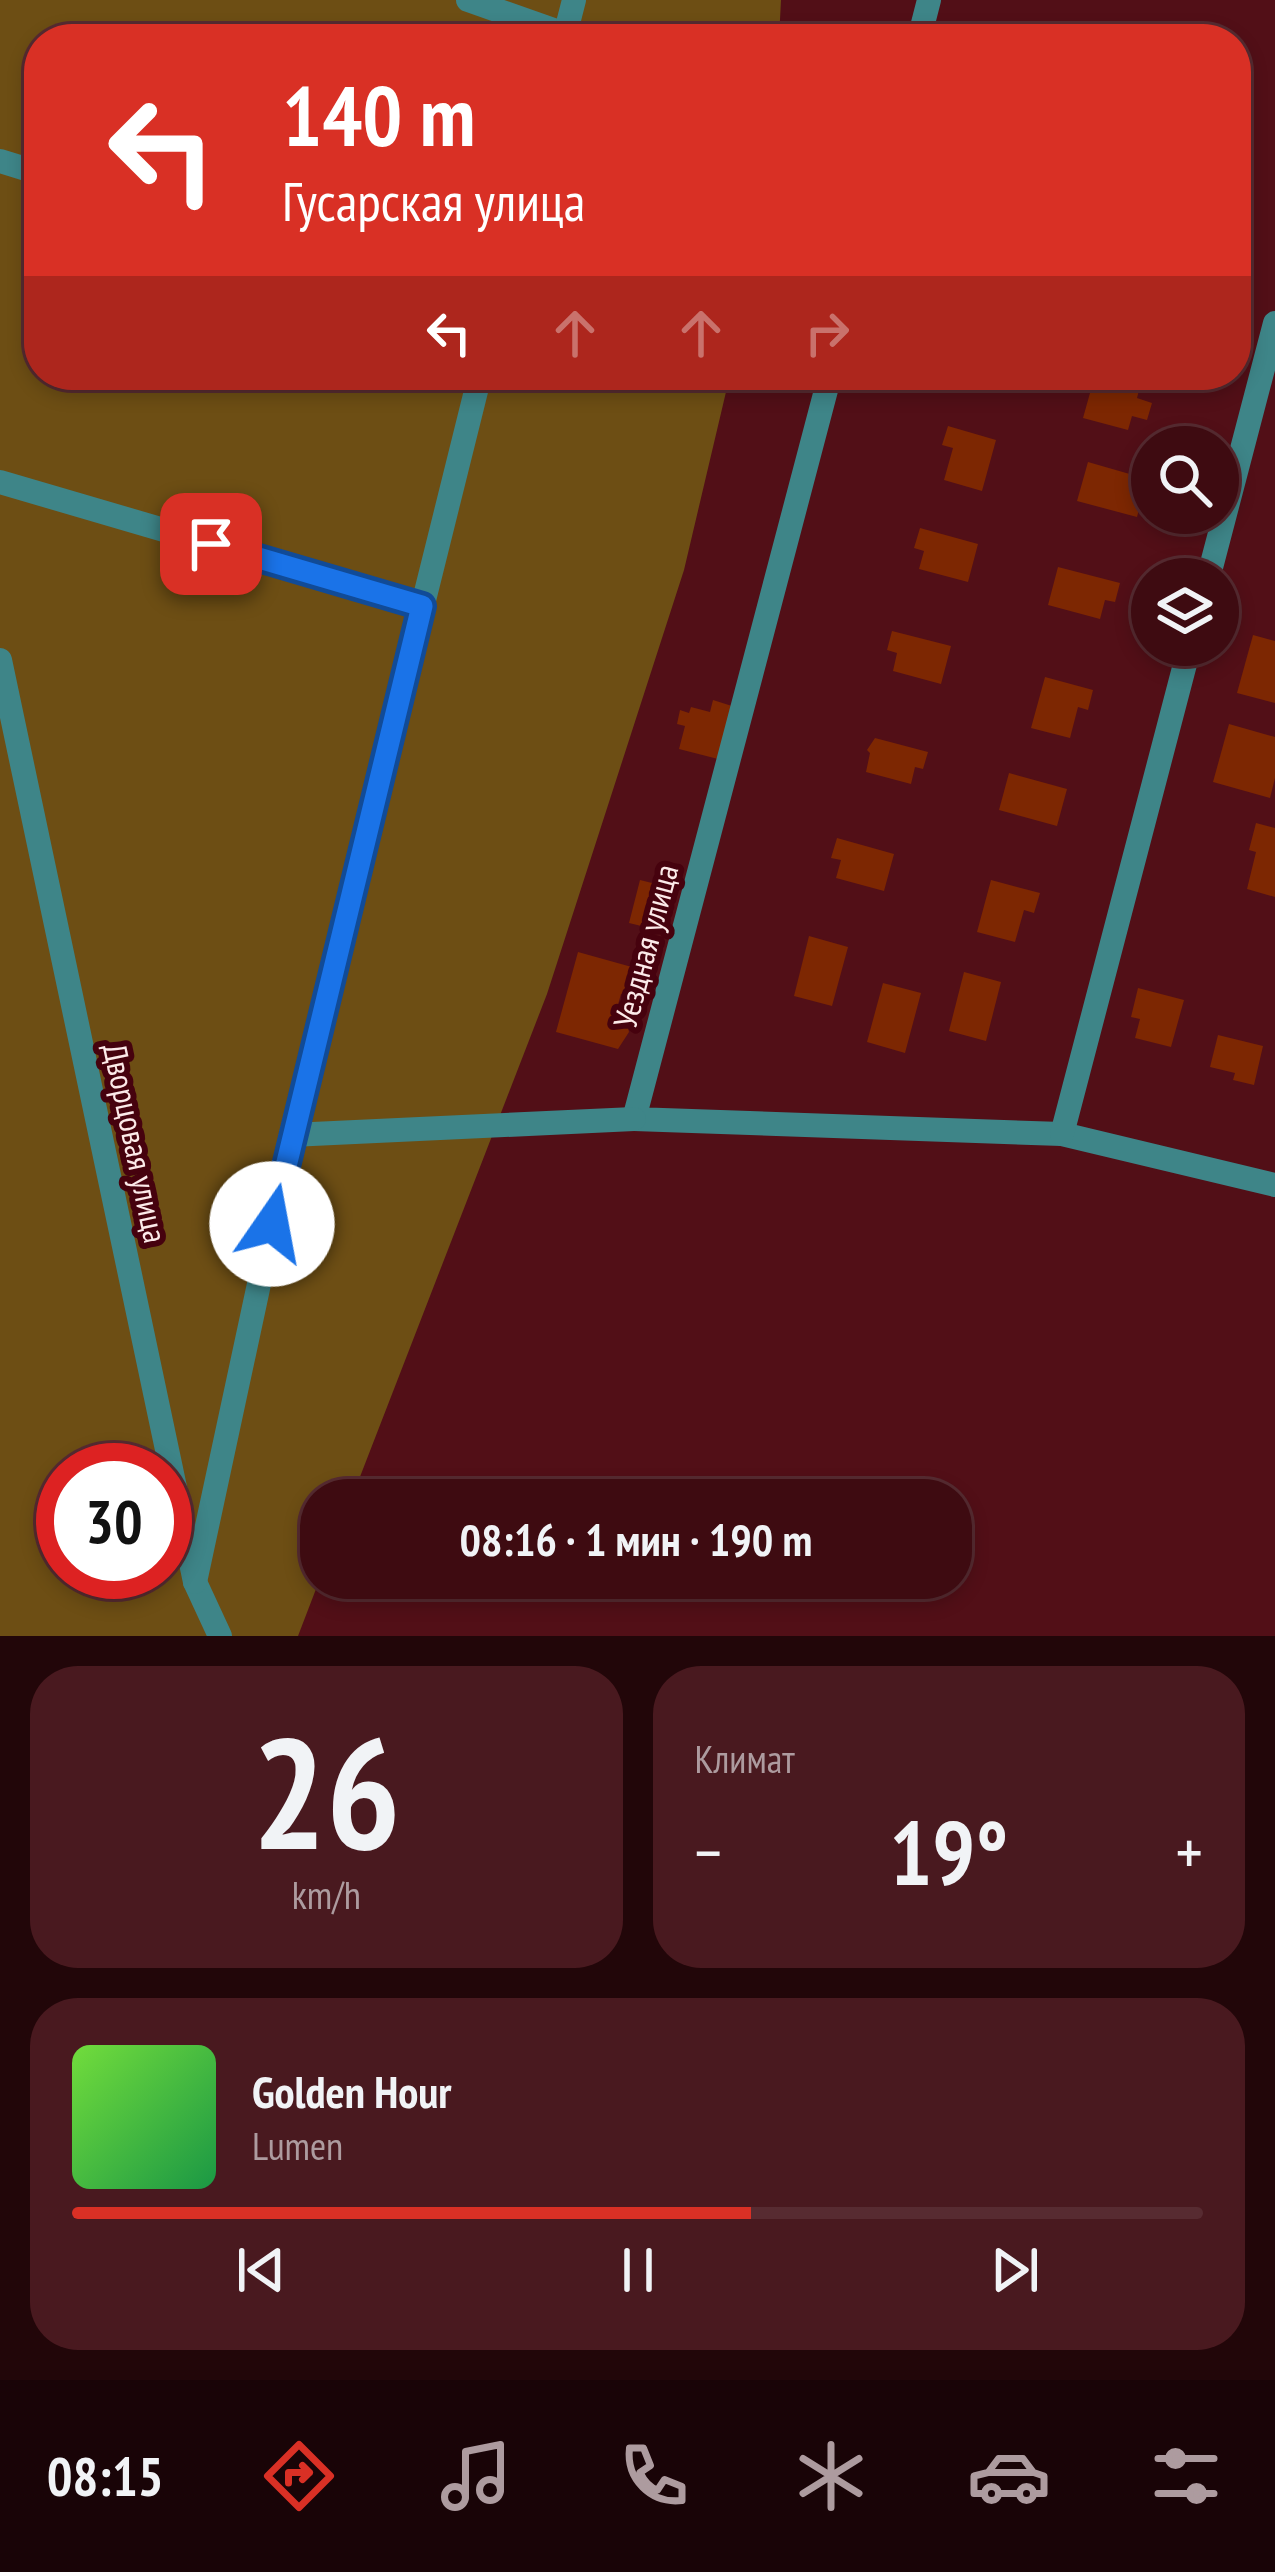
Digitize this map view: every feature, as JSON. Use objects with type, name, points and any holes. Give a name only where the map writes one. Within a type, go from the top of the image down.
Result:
[{"type":"street","points":[[468,0],[531,24]]},
{"type":"street","points":[[1213,558],[1275,323]]},
{"type":"street","points":[[195,1582],[291,1135],[476,390]]},
{"type":"street","name":"Уездная улица","points":[[634,1119],[826,390]]},
{"type":"street","points":[[0,482],[422,606]]},
{"type":"street","name":"Дворцовая улица","points":[[0,660],[195,1582],[220,1636]]},
{"type":"street","points":[[1062,1134],[1185,666]]},
{"type":"street","points":[[291,1135],[634,1119],[1062,1134],[1275,1185]]},
{"type":"shaded area","points":[[0,0],[781,0],[780,24],[24,24],[24,390],[726,390],[684,570],[547,994],[359,1479],[300,1479],[300,1599],[312,1599],[298,1636],[0,1636]]},
{"type":"building","points":[[1091,390],[1139,390],[1137,398],[1152,403],[1147,420],[1132,416],[1128,430],[1083,418]]},
{"type":"building","points":[[948,426],[996,440],[982,491],[944,480],[953,448],[942,445]]},
{"type":"building","points":[[1088,462],[1131,474],[1131,515],[1077,501]]},
{"type":"building","points":[[920,528],[978,544],[968,582],[919,569],[924,551],[914,548]]},
{"type":"building","points":[[1058,567],[1120,583],[1115,602],[1105,600],[1100,619],[1048,605]]},
{"type":"building","points":[[892,631],[951,646],[941,684],[893,671],[897,653],[887,650]]},
{"type":"building","points":[[1253,635],[1275,641],[1275,703],[1237,693]]},
{"type":"building","points":[[1045,677],[1093,690],[1088,710],[1078,707],[1070,738],[1031,728]]},
{"type":"building","points":[[713,700],[732,706],[718,759],[679,749],[685,726],[677,724],[680,710],[689,713],[691,707],[710,712]]},
{"type":"building","points":[[1229,724],[1275,737],[1270,798],[1213,782]]},
{"type":"building","points":[[875,738],[928,752],[923,769],[915,767],[911,784],[866,772],[867,750]]},
{"type":"building","points":[[1009,773],[1067,789],[1057,826],[999,810]]},
{"type":"building","points":[[1256,823],[1275,828],[1275,897],[1247,889],[1256,852],[1249,850]]},
{"type":"building","points":[[837,838],[894,854],[884,891],[836,878],[841,860],[831,858]]},
{"type":"building","points":[[660,870],[677,875],[666,932],[629,923],[640,880],[656,884]]},
{"type":"building","points":[[991,880],[1040,893],[1034,913],[1024,910],[1015,942],[977,932]]},
{"type":"building","points":[[809,936],[848,947],[832,1006],[794,996]]},
{"type":"building","points":[[578,952],[639,969],[641,988],[632,996],[621,994],[615,1015],[626,1018],[629,1032],[618,1049],[556,1032]]},
{"type":"building","points":[[964,972],[1001,982],[986,1041],[949,1031]]},
{"type":"building","points":[[883,983],[921,993],[905,1053],[867,1042]]},
{"type":"building","points":[[1138,988],[1184,1000],[1171,1047],[1135,1038],[1140,1019],[1131,1017]]},
{"type":"building","points":[[1218,1035],[1263,1046],[1254,1085],[1233,1080],[1235,1073],[1210,1067]]},
{"type":"route","points":[[211,544],[422,606],[272,1224]]}]
